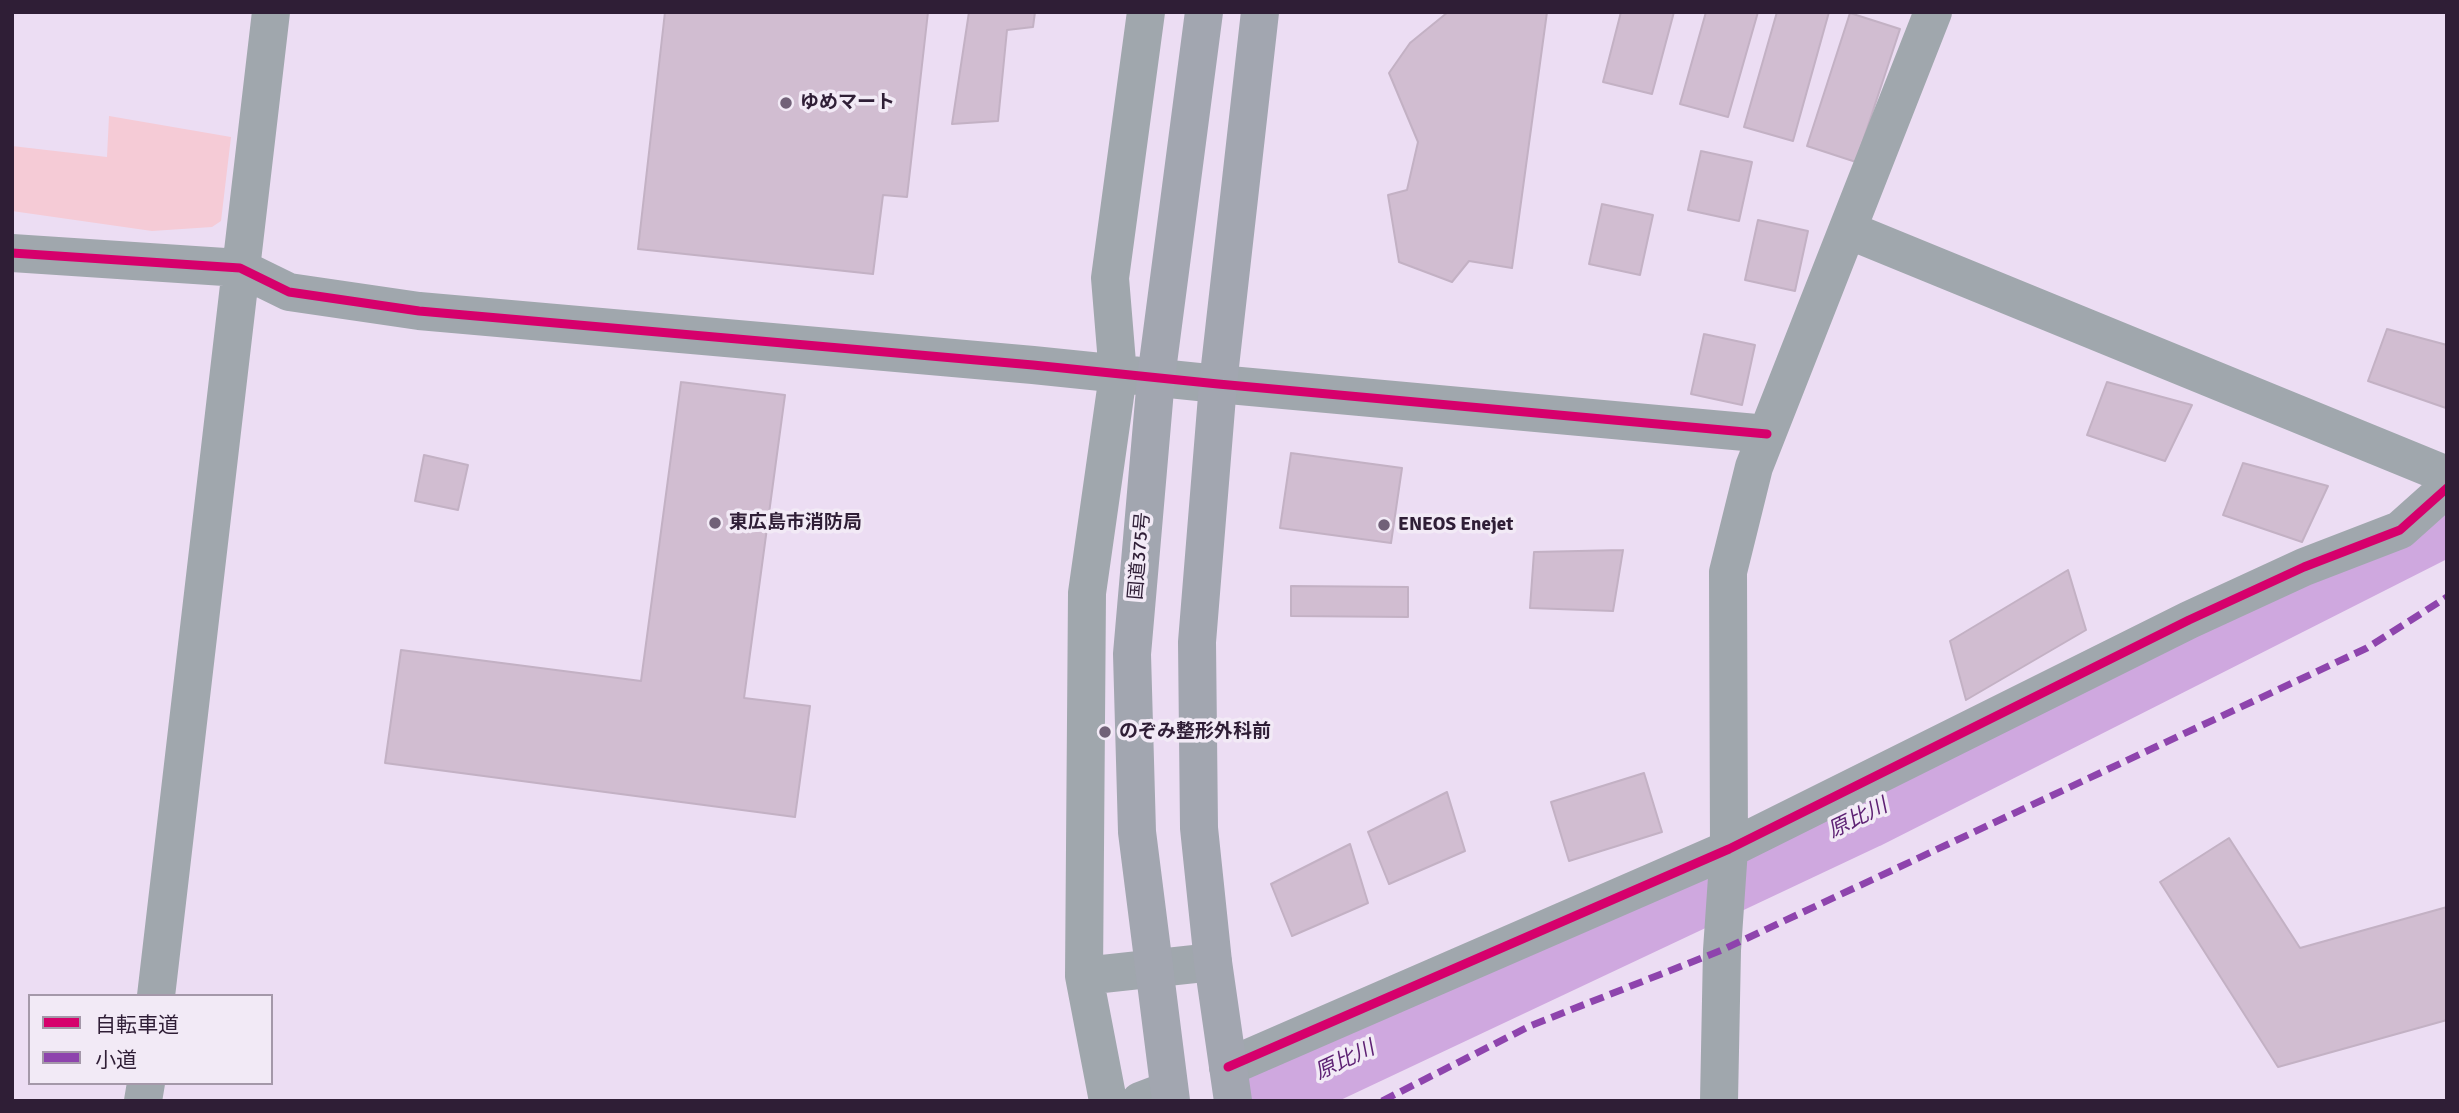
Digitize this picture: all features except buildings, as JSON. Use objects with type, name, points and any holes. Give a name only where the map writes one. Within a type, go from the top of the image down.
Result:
[{"type":"highway","name":"国道375号","points":[[1160,1097],[1153,970],[1138,832],[1132,654],[1156,378],[1204,12]]},
{"type":"highway","points":[[1231,1084],[1213,962],[1199,828],[1197,642],[1218,384],[1260,12]]},
{"type":"street","points":[[156,994],[271,12]]},
{"type":"street","points":[[1108,1101],[1084,976],[1087,593],[1118,375],[1110,278],[1146,12]]},
{"type":"street","points":[[1719,1101],[1728,856],[1728,572],[1754,467],[1933,12]]},
{"type":"street","points":[[1848,230],[2447,475]]},
{"type":"street","points":[[12,253],[240,268],[289,292],[419,311],[1768,434]]},
{"type":"street","points":[[1231,1084],[1728,856],[2189,620],[2304,567],[2400,530],[2447,488]]},
{"type":"street","points":[[1084,976],[1213,962]]},
{"type":"shaded area","points":[[109,116],[231,137],[221,221],[212,227],[152,231],[12,211],[12,146],[107,157]]},
{"type":"waterway","name":"原比川","points":[[1261,1101],[1866,816],[2447,522]]},
{"type":"marked path","points":[[1382,1101],[1530,1026],[1722,950],[2367,648],[2447,597]]},
{"type":"cycle path","points":[[12,253],[240,268],[289,292],[419,311],[1767,434]]},
{"type":"cycle path","points":[[1228,1067],[1729,849],[2189,620],[2304,567],[2400,530],[2447,488]]},
{"type":"place","name":"ゆめマート","points":[[786,103]]},
{"type":"place","name":"東広島市消防局","points":[[715,523]]},
{"type":"place","name":"ENEOS Enejet","points":[[1384,525]]},
{"type":"place","name":"のぞみ整形外科前","points":[[1105,732]]}]
